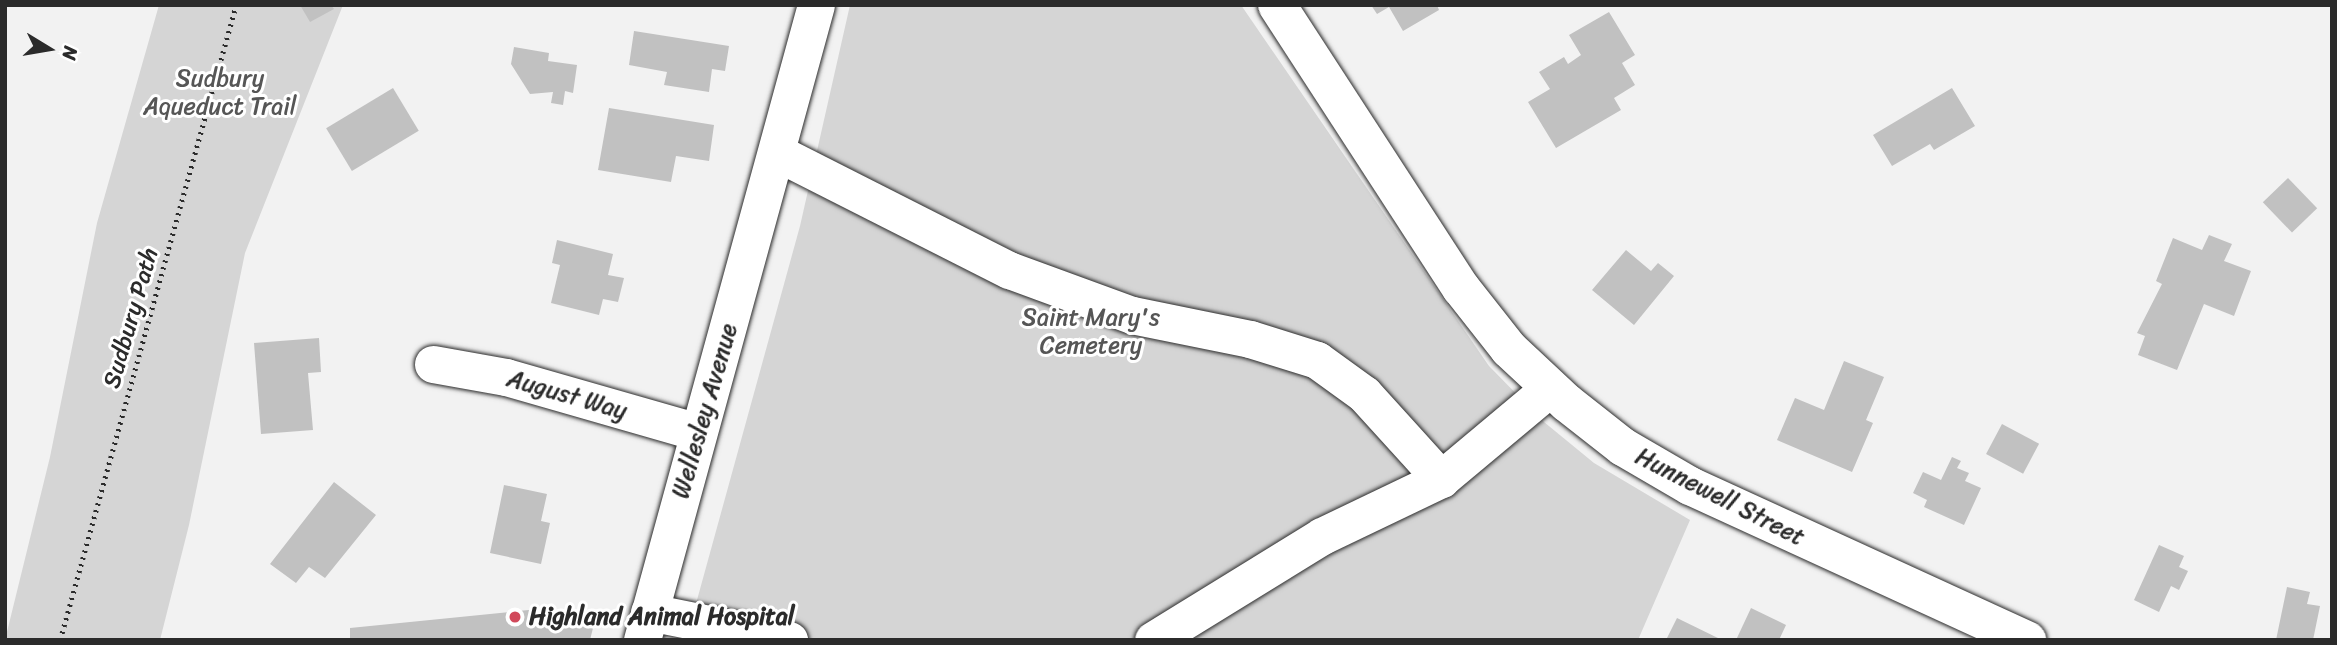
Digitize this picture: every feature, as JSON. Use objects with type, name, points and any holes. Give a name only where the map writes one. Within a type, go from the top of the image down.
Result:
[{"type":"main road","name":"Hunnewell Street","points":[[1277,5],[1457,282],[1509,349],[1550,388],[1623,447],[1689,486],[2027,640]]},
{"type":"street","name":"Wellesley Avenue","points":[[646,626],[698,432],[774,168],[816,5]]},
{"type":"street","points":[[774,168],[1020,274],[1132,315],[1250,339],[1317,360],[1364,394],[1441,479]]},
{"type":"street","name":"August Way","points":[[433,364],[506,377],[698,432]]},
{"type":"street","points":[[1153,640],[1322,536],[1441,479],[1550,388]]},
{"type":"street","points":[[646,626],[789,640]]},
{"type":"path","name":"Sudbury Path","points":[[60,640],[236,5]]},
{"type":"green space","name":"Sudbury Aqueduct Trail","points":[[159,5],[343,5],[245,253],[189,525],[160,640],[5,640],[50,457],[97,223]]},
{"type":"green space","name":"Saint Mary's Cemetery","points":[[850,5],[1241,5],[1489,366],[1544,422],[1594,463],[1690,520],[1638,640],[686,640],[800,226]]},
{"type":"building","points":[[300,5],[331,5],[334,9],[310,22]]},
{"type":"building","points":[[1371,5],[1437,5],[1439,10],[1403,31],[1389,7],[1377,14]]},
{"type":"building","points":[[1609,12],[1635,55],[1622,63],[1635,85],[1614,98],[1621,110],[1556,148],[1528,102],[1550,89],[1539,72],[1564,57],[1568,64],[1581,55],[1569,35]]},
{"type":"building","points":[[634,31],[729,46],[725,71],[712,69],[709,92],[664,85],[667,72],[629,65]]},
{"type":"building","points":[[514,47],[549,53],[548,61],[577,65],[573,93],[565,91],[563,105],[551,103],[553,92],[530,94],[511,64]]},
{"type":"building","points":[[393,88],[419,131],[352,171],[326,128]]},
{"type":"building","points":[[1952,88],[1975,126],[1934,150],[1930,144],[1892,166],[1873,135]]},
{"type":"building","points":[[609,108],[714,125],[709,161],[676,156],[671,182],[598,170]]},
{"type":"building","points":[[2288,178],[2317,208],[2292,233],[2263,202]]},
{"type":"building","points":[[2209,235],[2232,244],[2224,261],[2251,271],[2234,316],[2204,304],[2177,370],[2138,355],[2145,336],[2137,333],[2162,284],[2156,281],[2173,238],[2202,250]]},
{"type":"building","points":[[557,240],[613,254],[608,275],[624,278],[618,302],[603,299],[599,315],[551,303],[560,265],[552,263]]},
{"type":"building","points":[[1626,250],[1651,271],[1658,263],[1674,276],[1634,325],[1592,290]]},
{"type":"building","points":[[319,338],[321,372],[308,373],[313,430],[261,434],[254,343]]},
{"type":"building","points":[[1844,361],[1884,377],[1866,420],[1873,423],[1852,472],[1777,440],[1795,398],[1824,410]]},
{"type":"building","points":[[2002,424],[2039,444],[2023,474],[1986,454]]},
{"type":"building","points":[[1952,457],[1961,461],[1957,468],[1969,473],[1965,481],[1981,488],[1964,525],[1924,507],[1927,500],[1913,493],[1923,472],[1941,480]]},
{"type":"building","points":[[334,482],[376,515],[325,578],[309,567],[296,583],[270,564]]},
{"type":"building","points":[[504,485],[547,494],[541,521],[550,523],[541,564],[490,553]]},
{"type":"building","points":[[2159,545],[2184,556],[2179,567],[2188,571],[2179,590],[2171,586],[2159,612],[2134,600]]},
{"type":"building","points":[[2287,587],[2310,592],[2307,604],[2320,606],[2313,640],[2276,640]]},
{"type":"building","points":[[1751,608],[1786,625],[1779,640],[1736,640]]},
{"type":"building","name":"Highland Animal Hospital","points":[[539,609],[594,624],[590,640],[350,640],[350,628]]},
{"type":"building","points":[[1677,618],[1722,640],[1666,640]]},
{"type":"place","name":"Highland Animal Hospital","points":[[515,617]]}]
